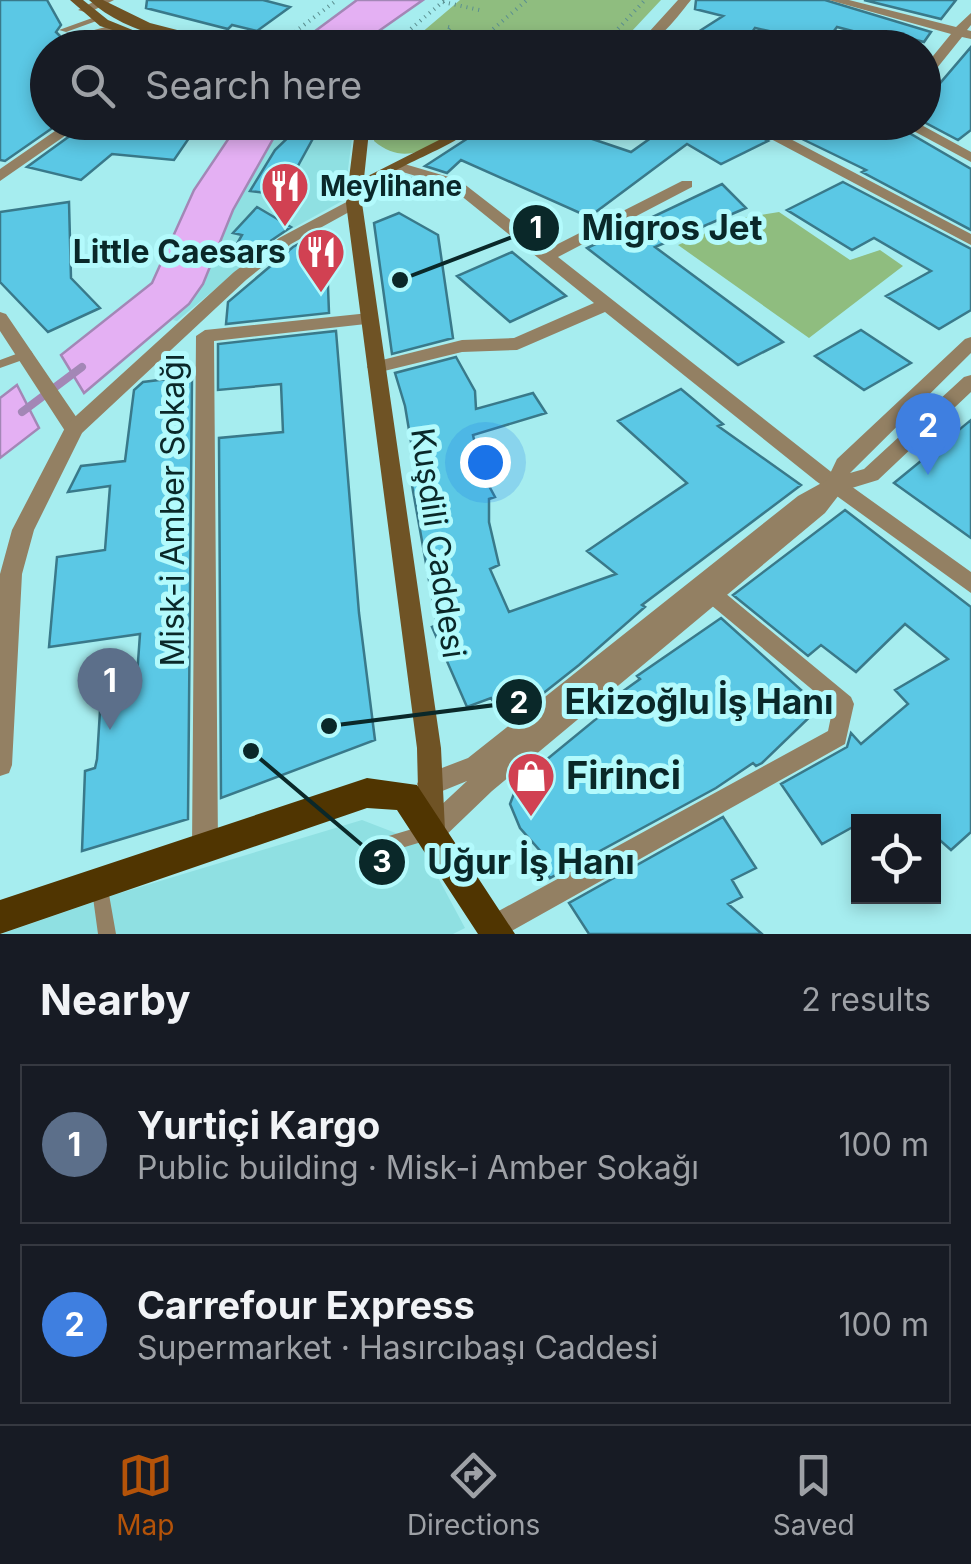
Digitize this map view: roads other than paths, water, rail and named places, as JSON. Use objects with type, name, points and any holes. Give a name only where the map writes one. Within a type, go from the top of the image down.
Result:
[{"type":"main road","points":[[94,5],[114,27],[129,30]]},
{"type":"main road","points":[[94,5],[160,30]]},
{"type":"main road","name":"Kuşdili Caddesi","points":[[360,140],[354,203],[429,748],[432,831],[496,931]]},
{"type":"main road","points":[[354,203],[357,192],[369,180],[447,140]]},
{"type":"main road","points":[[358,154],[376,164],[401,167]]},
{"type":"main road","points":[[0,917],[367,792],[406,796],[432,831]]},
{"type":"street","points":[[659,30],[685,0]]},
{"type":"street","points":[[835,0],[965,34]]},
{"type":"street","points":[[941,58],[965,34],[971,17]]},
{"type":"street","points":[[0,176],[52,140]]},
{"type":"street","points":[[780,140],[971,240]]},
{"type":"street","points":[[938,140],[971,158]]},
{"type":"street","points":[[401,167],[454,183],[835,485],[971,584]]},
{"type":"street","points":[[548,256],[687,184]]},
{"type":"street","points":[[0,765],[11,574],[23,530],[70,421],[284,241],[354,203]]},
{"type":"street","points":[[376,367],[462,346],[517,344],[605,305]]},
{"type":"street","points":[[0,318],[70,421]]},
{"type":"street","name":"Misk-i Amber Sokağı","points":[[205,848],[205,336],[369,319]]},
{"type":"street","points":[[171,338],[205,336]]},
{"type":"street","points":[[432,831],[483,783],[818,507],[835,485],[844,464],[971,343]]},
{"type":"street","points":[[430,784],[477,766],[785,516],[835,485],[871,476],[971,381]]},
{"type":"street","points":[[496,931],[837,737],[844,704],[712,594]]},
{"type":"lane","points":[[69,30],[94,5]]},
{"type":"lane","points":[[93,30],[114,27]]},
{"type":"lane","points":[[0,364],[32,362]]},
{"type":"lane","points":[[378,848],[432,831]]},
{"type":"lane","points":[[99,884],[106,934]]},
{"type":"waterway","points":[[22,412],[82,367]]},
{"type":"place","name":"Meylihane","points":[[285,228]]},
{"type":"place","name":"Migros Jet","points":[[400,280]]},
{"type":"place","name":"Little Caesars","points":[[321,294]]},
{"type":"place","name":"Carrefour Express","points":[[928,475]]},
{"type":"place","name":"Ekizoğlu İş Hanı","points":[[329,726]]},
{"type":"place","name":"Yurtiçi Kargo","points":[[110,730]]},
{"type":"place","name":"Uğur İş Hanı","points":[[251,751]]},
{"type":"place","name":"Firinci","points":[[531,818]]}]
